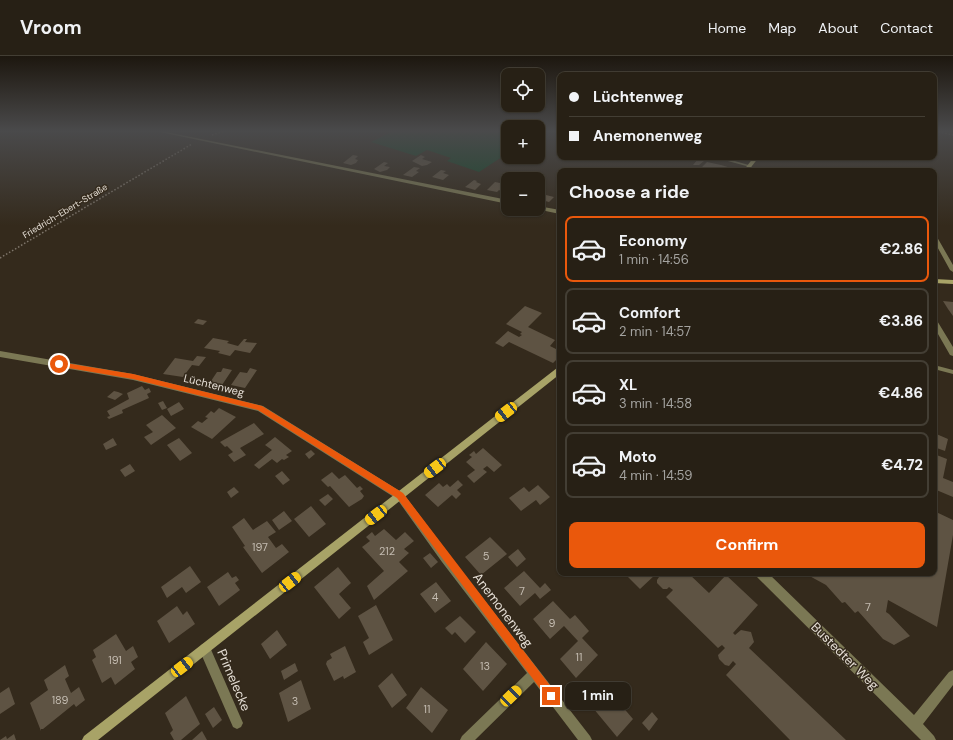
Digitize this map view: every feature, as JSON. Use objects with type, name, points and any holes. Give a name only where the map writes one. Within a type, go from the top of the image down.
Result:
[{"type":"street","points":[[314,163],[501,201]]},
{"type":"street","points":[[738,163],[750,166],[753,163]]},
{"type":"street","points":[[545,209],[557,211]]},
{"type":"street","points":[[937,281],[953,282]]},
{"type":"street","points":[[937,326],[953,353]]},
{"type":"street","name":"Lüchtenweg","points":[[0,354],[133,377],[260,408],[400,496]]},
{"type":"street","points":[[88,740],[557,372]]},
{"type":"street","name":"Anemonenweg","points":[[400,496],[534,674],[586,740]]},
{"type":"street","name":"Bustedter Weg","points":[[764,576],[930,740]]},
{"type":"street","name":"Primelecke","points":[[205,649],[237,723]]},
{"type":"street","points":[[466,740],[534,674]]},
{"type":"street","points":[[914,725],[953,676]]},
{"type":"lane","points":[[937,243],[953,270]]},
{"type":"lane","points":[[937,368],[953,372]]},
{"type":"path","name":"Friedrich-Ebert-Straße","points":[[0,258],[161,163]]},
{"type":"green space","points":[[453,163],[493,163],[479,172]]},
{"type":"building","points":[[343,163],[356,163],[351,165]]},
{"type":"building","points":[[383,163],[388,163],[384,166],[390,167],[387,170],[380,172],[374,169]]},
{"type":"building","points":[[416,163],[430,163],[427,165],[422,166]]},
{"type":"building","points":[[695,163],[702,163],[699,165],[693,165]]},
{"type":"building","points":[[706,163],[711,163],[731,168],[701,168]]},
{"type":"building","points":[[414,167],[420,168],[416,171],[419,172],[412,177],[403,175]]},
{"type":"building","points":[[441,170],[446,171],[443,173],[449,175],[443,180],[432,177]]},
{"type":"building","points":[[474,180],[481,184],[475,190],[465,187]]},
{"type":"building","points":[[495,182],[501,183],[501,191],[499,190],[497,192],[487,190]]},
{"type":"building","points":[[545,195],[554,197],[549,202],[545,201]]},
{"type":"building","points":[[943,301],[953,302],[953,316],[948,309]]},
{"type":"building","points":[[525,306],[542,313],[528,327],[555,340],[550,346],[557,350],[557,359],[553,363],[509,342],[503,347],[495,343],[508,331],[519,337],[522,335],[520,334],[522,332],[506,324]]},
{"type":"building","points":[[198,319],[207,321],[203,325],[194,323]]},
{"type":"building","points":[[213,338],[229,341],[227,343],[238,346],[244,339],[247,339],[245,342],[257,343],[250,353],[235,350],[230,356],[218,353],[220,351],[204,348]]},
{"type":"building","points":[[197,356],[206,357],[199,366],[192,365],[183,377],[163,374],[175,358],[193,361]]},
{"type":"building","points":[[223,368],[232,370],[222,385],[209,384],[217,372],[221,372]]},
{"type":"building","points":[[250,368],[257,370],[245,388],[231,385],[240,372],[247,373]]},
{"type":"building","points":[[937,373],[938,373],[937,388]]},
{"type":"building","points":[[142,386],[145,390],[149,388],[151,392],[147,394],[149,398],[122,410],[123,413],[109,419],[107,417],[110,416],[107,411],[129,399],[127,393]]},
{"type":"building","points":[[114,391],[123,394],[115,400],[107,397]]},
{"type":"building","points":[[163,401],[167,408],[162,410],[158,403]]},
{"type":"building","points":[[179,402],[184,409],[171,416],[167,409]]},
{"type":"building","points":[[219,408],[236,417],[212,439],[191,427],[198,421],[202,423],[208,418],[205,417],[211,411],[214,413]]},
{"type":"building","points":[[162,415],[176,428],[151,445],[144,437],[153,432],[146,425]]},
{"type":"building","points":[[254,423],[264,434],[240,448],[246,455],[234,462],[228,455],[233,452],[220,442]]},
{"type":"building","points":[[937,434],[948,439],[945,451],[937,448]]},
{"type":"building","points":[[275,437],[292,451],[286,455],[289,457],[284,460],[282,459],[277,463],[272,459],[259,469],[254,465],[272,450],[265,445]]},
{"type":"building","points":[[113,438],[117,445],[106,450],[103,444]]},
{"type":"building","points":[[179,438],[192,453],[180,461],[167,445]]},
{"type":"building","points":[[483,448],[502,465],[494,472],[487,466],[483,469],[487,472],[474,483],[467,476],[475,470],[466,462],[472,457],[469,455],[474,451],[476,454]]},
{"type":"building","points":[[311,450],[315,454],[309,459],[305,454]]},
{"type":"building","points":[[937,455],[947,459],[943,478],[953,482],[953,497],[937,490]]},
{"type":"building","points":[[130,464],[135,471],[125,477],[120,470]]},
{"type":"building","points":[[282,471],[290,480],[283,485],[275,476]]},
{"type":"building","points":[[332,472],[339,479],[345,475],[357,488],[360,486],[363,489],[360,491],[364,496],[362,499],[349,507],[330,486],[328,487],[321,480]]},
{"type":"building","points":[[458,480],[463,485],[457,490],[461,494],[456,499],[452,495],[438,507],[425,495],[439,483],[443,487],[447,484],[450,487]]},
{"type":"building","points":[[538,485],[550,497],[540,505],[536,500],[521,511],[509,498],[524,487],[529,492]]},
{"type":"building","points":[[234,487],[239,492],[231,498],[227,492]]},
{"type":"building","points":[[328,494],[333,499],[325,506],[319,500]]},
{"type":"building","points":[[311,506],[326,524],[309,537],[294,519]]},
{"type":"building","points":[[284,511],[292,521],[279,530],[272,520]]},
{"type":"building","points":[[937,512],[953,520],[953,535],[937,627],[888,600],[886,612],[910,636],[894,645],[883,639],[858,611],[855,613],[845,602],[842,603],[826,585],[810,576],[937,576]]},
{"type":"building","points":[[244,518],[253,530],[267,521],[276,532],[268,537],[276,548],[282,544],[289,552],[262,573],[243,547],[245,546],[232,527]]},
{"type":"building","points":[[384,529],[396,540],[405,532],[414,541],[404,549],[409,553],[399,562],[408,571],[374,600],[367,586],[384,571],[362,547],[370,541],[366,537],[372,532],[375,536]]},
{"type":"building","points":[[490,537],[507,554],[481,575],[465,557]]},
{"type":"building","points":[[518,549],[526,559],[517,567],[508,557]]},
{"type":"building","points":[[430,553],[438,562],[431,568],[423,558]]},
{"type":"building","points":[[190,566],[201,582],[186,593],[182,587],[167,598],[161,587]]},
{"type":"building","points":[[338,567],[351,583],[339,594],[351,608],[339,619],[314,587]]},
{"type":"building","points":[[524,571],[540,588],[545,583],[551,590],[540,599],[535,593],[520,606],[504,588]]},
{"type":"building","points":[[228,572],[232,578],[236,576],[239,580],[235,583],[240,590],[219,606],[207,587]]},
{"type":"building","points":[[627,576],[654,576],[640,589]]},
{"type":"building","points":[[658,576],[691,576],[709,593],[725,576],[727,576],[758,605],[733,633],[735,635],[741,630],[751,632],[754,642],[749,648],[846,740],[790,740],[726,675],[736,664],[733,661],[729,666],[725,665],[719,659],[718,655],[725,648],[722,645],[718,648],[666,597],[673,590],[669,587],[667,589],[663,589],[657,583]]},
{"type":"building","points":[[436,582],[451,601],[435,613],[420,594]]},
{"type":"building","points":[[553,601],[570,619],[575,615],[589,631],[582,638],[598,655],[576,678],[560,659],[578,641],[564,626],[550,639],[533,619]]},
{"type":"building","points":[[376,605],[393,640],[369,655],[363,642],[369,638],[358,616]]},
{"type":"building","points":[[177,606],[183,615],[187,611],[195,624],[169,643],[157,621]]},
{"type":"building","points":[[460,616],[476,632],[465,643],[455,632],[452,635],[445,628]]},
{"type":"building","points":[[277,630],[287,645],[270,659],[261,644]]},
{"type":"building","points":[[116,634],[126,651],[133,646],[138,657],[131,662],[135,669],[115,685],[111,677],[102,683],[92,660],[96,657],[93,650]]},
{"type":"building","points":[[486,642],[507,664],[483,691],[463,669]]},
{"type":"building","points":[[345,646],[356,672],[344,679],[343,676],[334,681],[326,664],[327,661],[332,658],[330,654]]},
{"type":"building","points":[[295,663],[298,671],[284,680],[281,671]]},
{"type":"building","points":[[65,665],[69,676],[65,679],[71,693],[79,687],[85,700],[76,707],[74,704],[43,729],[41,729],[41,731],[30,703],[48,690],[44,680]]},
{"type":"building","points":[[392,673],[407,695],[392,708],[378,686]]},
{"type":"building","points":[[301,680],[311,709],[288,722],[279,693]]},
{"type":"building","points":[[9,687],[15,704],[0,714],[0,693]]},
{"type":"building","points":[[421,687],[448,710],[432,733],[406,708]]},
{"type":"building","points":[[609,691],[633,719],[617,737],[593,708]]},
{"type":"building","points":[[186,696],[200,724],[181,740],[174,740],[170,733],[173,730],[165,713]]},
{"type":"building","points":[[214,707],[222,720],[213,728],[205,714]]},
{"type":"building","points":[[652,712],[658,719],[649,731],[642,723]]},
{"type":"building","points":[[202,731],[207,740],[192,740]]},
{"type":"building","points":[[14,734],[16,740],[0,740],[6,736],[7,739]]},
{"type":"route","points":[[59,364],[133,377],[260,408],[400,496],[446,559],[551,696]]}]
